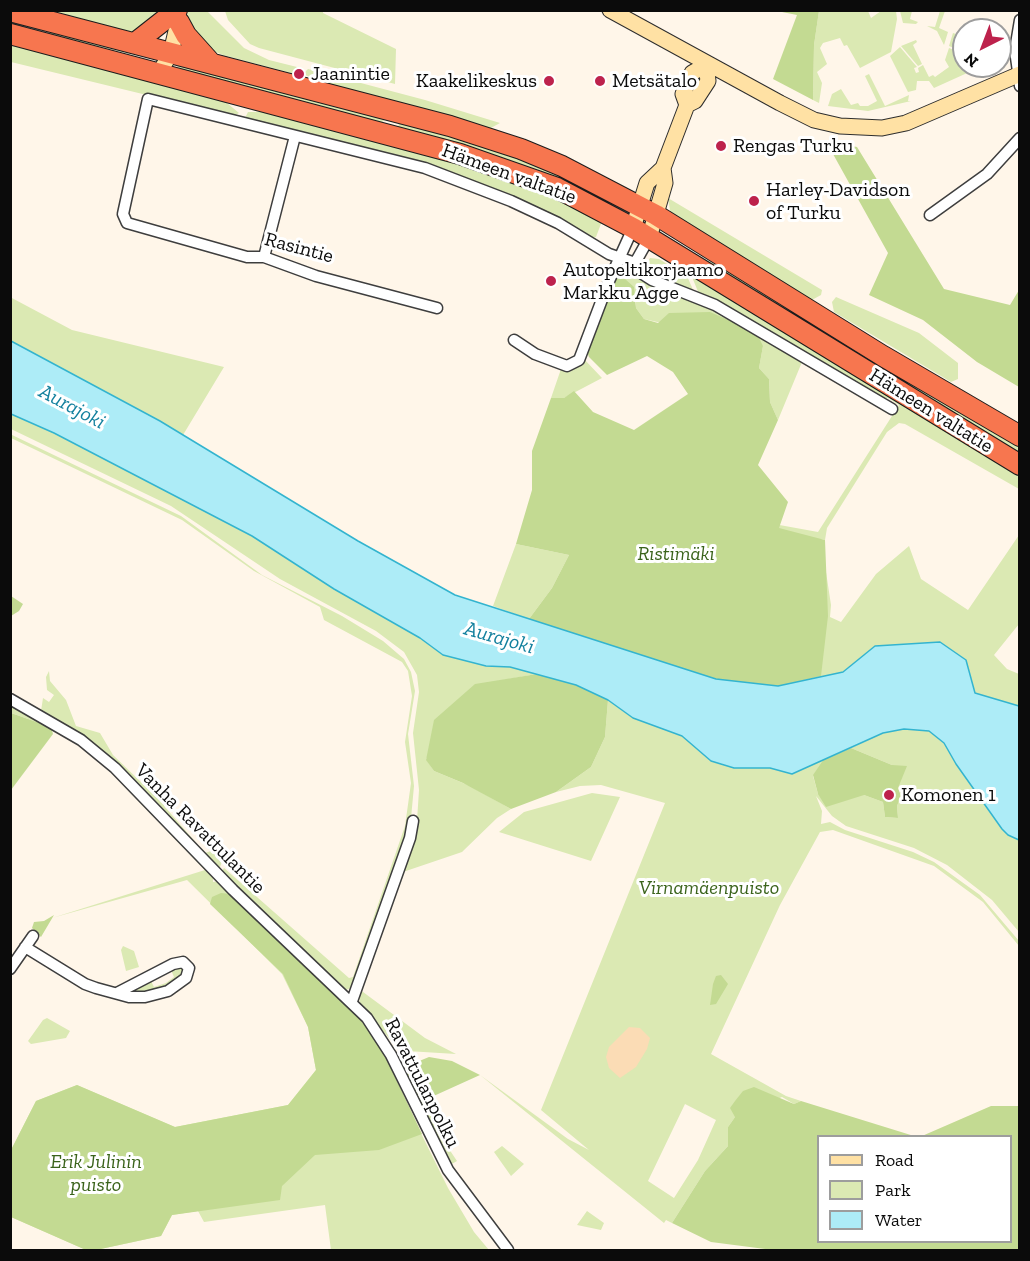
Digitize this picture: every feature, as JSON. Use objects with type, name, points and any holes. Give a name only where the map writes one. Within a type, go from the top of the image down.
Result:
[{"type":"highway","name":"Hämeen valtatie","points":[[10,11],[450,126],[562,166],[647,210],[883,356],[1020,436]]},
{"type":"highway","points":[[135,44],[179,13],[186,35],[212,64]]},
{"type":"highway","name":"Hämeen valtatie","points":[[10,34],[387,134],[507,169],[556,188],[641,233],[1020,465]]},
{"type":"street","points":[[610,10],[710,67],[814,120],[840,126],[867,128],[892,126],[925,116],[1019,78],[1015,39],[1020,20]]},
{"type":"street","points":[[159,74],[179,13]]},
{"type":"street","points":[[710,67],[708,81],[695,101],[687,105],[663,168],[647,183],[647,210],[635,263],[641,273],[652,280],[715,305],[892,409]]},
{"type":"street","name":"Rasintie","points":[[295,136],[147,99],[123,214],[124,220],[133,226],[247,257],[264,257],[285,267],[436,308]]},
{"type":"street","points":[[264,257],[295,136],[449,176],[544,216],[619,259],[635,263]]},
{"type":"street","points":[[930,215],[987,174],[1020,138]]},
{"type":"street","points":[[514,340],[543,357],[567,366],[575,364],[584,354],[607,286],[619,259],[641,233]]},
{"type":"street","name":"Vanha Ravattulantie","points":[[10,699],[71,734],[106,760],[233,890],[352,1001]]},
{"type":"street","points":[[352,1001],[410,838],[412,821]]},
{"type":"street","points":[[10,969],[33,936]]},
{"type":"street","points":[[26,947],[79,981],[117,993],[137,998],[161,994],[181,983],[189,974],[189,968],[183,962],[177,962],[117,993]]},
{"type":"street","name":"Ravattulanpolku","points":[[352,1001],[371,1023],[391,1055],[448,1170],[508,1251]]},
{"type":"green space","points":[[49,11],[167,11],[135,32],[126,33]]},
{"type":"green space","points":[[188,11],[207,11],[244,48],[269,60],[297,67],[295,74],[223,55],[204,47],[187,16]]},
{"type":"green space","points":[[225,11],[323,11],[396,49],[395,84],[259,48],[250,44],[228,20]]},
{"type":"green space","points":[[777,11],[819,11],[814,45],[813,100],[773,79],[797,15]]},
{"type":"green space","points":[[819,11],[868,11],[871,18],[881,11],[896,11],[897,19],[891,52],[860,68],[847,45],[844,46],[840,38],[823,43],[820,48],[827,64],[817,72],[822,83],[819,103],[813,100],[814,45]]},
{"type":"green space","points":[[900,11],[912,11],[910,19],[918,22],[916,24],[903,23]]},
{"type":"green space","points":[[940,11],[945,11],[939,28],[948,32],[944,45],[937,31],[927,26],[935,27]]},
{"type":"green space","points":[[47,30],[146,56],[51,35]]},
{"type":"green space","points":[[916,40],[917,42],[913,45],[922,64],[918,66],[901,46]]},
{"type":"green space","points":[[11,42],[205,93],[227,103],[239,113],[233,116],[11,62]]},
{"type":"green space","points":[[900,47],[917,67],[914,68],[916,73],[923,65],[929,77],[933,75],[935,77],[949,67],[945,60],[949,48],[952,49],[952,78],[956,78],[934,88],[929,81],[917,81],[916,90],[908,92],[890,56]]},
{"type":"green space","points":[[173,63],[384,117],[385,120],[379,124],[186,73]]},
{"type":"green space","points":[[308,69],[425,100],[500,123],[489,129],[339,90],[303,74]]},
{"type":"green space","points":[[869,74],[885,106],[909,95],[908,101],[911,101],[868,111],[828,106],[832,94],[841,89],[851,105],[858,103],[860,106],[868,106],[877,101],[865,76]]},
{"type":"green space","points":[[248,112],[269,112],[443,156],[553,195],[602,221],[596,237],[590,238],[492,188],[450,172],[245,118]]},
{"type":"green space","points":[[403,121],[539,163],[611,203],[536,169],[401,129],[398,125]]},
{"type":"green space","points":[[847,145],[857,147],[944,289],[1010,305],[1019,290],[1019,387],[977,362],[923,320],[869,295],[888,253],[833,154]]},
{"type":"green space","points":[[668,198],[822,290],[821,295],[810,301],[671,216]]},
{"type":"green space","points":[[667,238],[750,284],[1019,444],[1019,457]]},
{"type":"green space","points":[[650,258],[659,259],[687,276],[694,292],[648,272],[646,265]]},
{"type":"green space","points":[[629,266],[638,276],[710,307],[802,362],[778,420],[770,402],[769,379],[759,368],[763,346],[644,319],[636,308],[636,296],[615,278],[621,269]]},
{"type":"green space","points":[[692,277],[709,284],[1019,473],[1019,489],[905,424],[899,423],[887,432],[827,528],[825,540],[821,539],[831,605],[830,617],[841,622],[876,574],[909,546],[921,579],[968,610],[1019,535],[1019,624],[994,655],[1007,669],[1019,674],[1019,706],[975,693],[966,660],[875,646],[843,672],[778,686],[716,679],[602,642],[774,524],[818,532],[899,405],[888,398],[879,398],[699,294]]},
{"type":"green space","name":"Ristimäki","points":[[615,278],[625,279],[634,287],[636,308],[644,319],[658,323],[669,313],[710,312],[740,325],[759,338],[763,346],[759,368],[769,379],[770,402],[778,420],[758,465],[788,502],[779,528],[825,540],[828,616],[821,676],[778,686],[716,679],[529,619],[552,588],[569,555],[516,544],[532,490],[532,451],[551,398],[564,398],[574,391],[593,412],[634,430],[688,394],[673,372],[647,356],[607,375],[589,357],[587,352]]},
{"type":"green space","points":[[10,297],[72,330],[224,367],[183,435],[11,341]]},
{"type":"green space","points":[[836,297],[919,333],[958,363],[958,379],[951,382],[834,312],[832,302]]},
{"type":"green space","points":[[584,359],[602,378],[564,398],[551,398],[561,369],[570,372]]},
{"type":"green space","points":[[11,414],[54,433],[252,536],[334,589],[420,638],[443,655],[486,666],[510,667],[537,674],[475,685],[426,759],[434,771],[470,786],[511,809],[497,818],[462,852],[403,872],[416,836],[419,790],[413,733],[419,692],[417,675],[404,652],[376,631],[280,579],[171,506],[11,429]]},
{"type":"green space","points":[[10,434],[181,516],[262,575],[342,616],[383,641],[404,659],[411,672],[415,691],[408,734],[414,786],[410,829],[351,988],[346,990],[222,871],[224,868],[349,978],[353,977],[405,826],[411,783],[405,742],[412,696],[408,671],[402,662],[324,620],[320,607],[254,571],[182,520],[11,438]]},
{"type":"green space","points":[[516,544],[569,555],[552,588],[529,619],[493,606]]},
{"type":"green space","points":[[11,596],[23,604],[19,611],[11,616]]},
{"type":"green space","points":[[49,671],[50,681],[66,700],[76,726],[100,733],[113,755],[145,786],[160,793],[165,807],[205,853],[220,848],[224,856],[220,867],[215,866],[144,793],[41,711],[43,698],[49,702],[54,695],[47,690],[46,677]]},
{"type":"green space","points":[[537,674],[576,685],[608,700],[605,737],[591,767],[556,792],[511,809],[463,783],[434,771],[426,760],[434,720],[475,684]]},
{"type":"green space","name":"Virnamäenpuisto","points":[[608,700],[633,718],[682,736],[711,761],[734,768],[770,768],[792,773],[823,760],[813,776],[818,794],[864,795],[883,802],[885,817],[898,818],[897,806],[901,796],[892,765],[851,748],[883,733],[904,729],[929,731],[944,743],[1002,829],[1019,840],[1019,932],[992,900],[947,865],[914,848],[846,826],[832,816],[816,796],[822,811],[821,824],[830,822],[845,830],[913,852],[934,862],[980,895],[1019,941],[1019,946],[983,902],[934,866],[833,830],[820,832],[780,905],[711,1054],[786,1096],[801,1101],[794,1104],[782,1097],[735,1117],[728,1127],[728,1146],[705,1171],[672,1223],[666,1220],[664,1223],[480,1075],[568,1139],[589,1150],[541,1110],[665,803],[601,785],[580,786],[556,792],[591,767],[605,737]],"holes":[[[685,1104],[716,1120],[698,1160],[674,1198],[648,1181]]]},
{"type":"green space","points":[[10,704],[51,727],[11,713]]},
{"type":"green space","points":[[11,713],[51,727],[53,734],[11,790]]},
{"type":"green space","points":[[851,748],[892,765],[907,766],[898,788],[901,796],[897,806],[898,818],[885,817],[883,802],[864,795],[826,807],[818,794],[813,775],[823,760]]},
{"type":"green space","name":"Erik Julinin puisto","points":[[125,783],[213,874],[213,882],[219,881],[412,1115],[448,1188],[474,1232],[489,1250],[331,1250],[325,1205],[204,1222],[198,1211],[172,1215],[161,1236],[96,1250],[86,1250],[11,1217],[11,1150],[36,1101],[77,1085],[175,1127],[288,1105],[316,1070],[308,1027],[282,974],[187,880],[52,918],[205,870],[123,785]]},
{"type":"green space","points":[[592,793],[620,797],[591,861],[499,832],[524,812]]},
{"type":"green space","name":"Erik Julinin puisto","points":[[221,893],[231,894],[345,1001],[379,1043],[422,1134],[379,1150],[315,1155],[282,1186],[280,1200],[172,1215],[161,1236],[96,1250],[86,1250],[11,1217],[11,1150],[36,1101],[77,1085],[175,1127],[288,1105],[316,1070],[308,1027],[283,974],[210,904],[212,897]]},
{"type":"green space","points":[[54,915],[41,937],[32,928],[34,922],[44,921]]},
{"type":"green space","points":[[123,946],[134,951],[139,967],[126,971],[121,950]]},
{"type":"green space","points":[[182,967],[185,970],[183,974],[160,990],[131,992],[151,981],[154,987],[166,983],[174,977],[171,970]]},
{"type":"green space","points":[[721,975],[728,984],[716,1004],[710,1005],[713,984],[716,976]]},
{"type":"green space","points":[[359,989],[425,1038],[456,1054],[407,1051],[395,1045],[360,1005]]},
{"type":"green space","points":[[47,1018],[70,1031],[66,1038],[31,1044],[28,1041],[43,1020]]},
{"type":"green space","points":[[429,1057],[452,1061],[480,1075],[427,1099],[412,1064]]},
{"type":"green space","points":[[412,1064],[443,1140],[457,1161],[450,1165],[407,1077],[407,1068]]},
{"type":"green space","points":[[754,1087],[794,1104],[801,1101],[911,1135],[817,1135],[817,1243],[1012,1243],[1012,1135],[924,1135],[991,1106],[1019,1106],[1019,1250],[773,1250],[711,1242],[672,1223],[705,1171],[728,1146],[728,1127],[735,1117],[730,1108],[743,1091]]},
{"type":"green space","points":[[502,1146],[524,1164],[511,1176],[494,1152]]},
{"type":"green space","points":[[587,1211],[604,1223],[601,1230],[577,1225]]},
{"type":"sand","points":[[629,1027],[640,1028],[650,1038],[647,1049],[636,1067],[620,1078],[609,1068],[606,1057],[609,1047]]},
{"type":"water","name":"Aurajoki","points":[[11,341],[160,421],[358,541],[455,595],[716,679],[778,686],[843,672],[875,646],[940,642],[966,660],[975,693],[1019,706],[1019,840],[1002,829],[944,743],[929,731],[904,729],[883,733],[792,774],[770,768],[734,768],[711,761],[682,736],[633,718],[608,700],[576,685],[510,667],[486,666],[443,655],[420,638],[334,589],[252,536],[54,433],[11,414]]},
{"type":"place","name":"Jaanintie","points":[[299,74]]},
{"type":"place","name":"Kaakelikeskus","points":[[549,81]]},
{"type":"place","name":"Metsätalo","points":[[600,81]]},
{"type":"place","name":"Rengas Turku","points":[[721,146]]},
{"type":"place","name":"Harley-Davidson of Turku","points":[[754,201]]},
{"type":"place","name":"Autopeltikorjaamo Markku Agge","points":[[551,281]]},
{"type":"place","name":"Komonen 1","points":[[889,795]]}]
